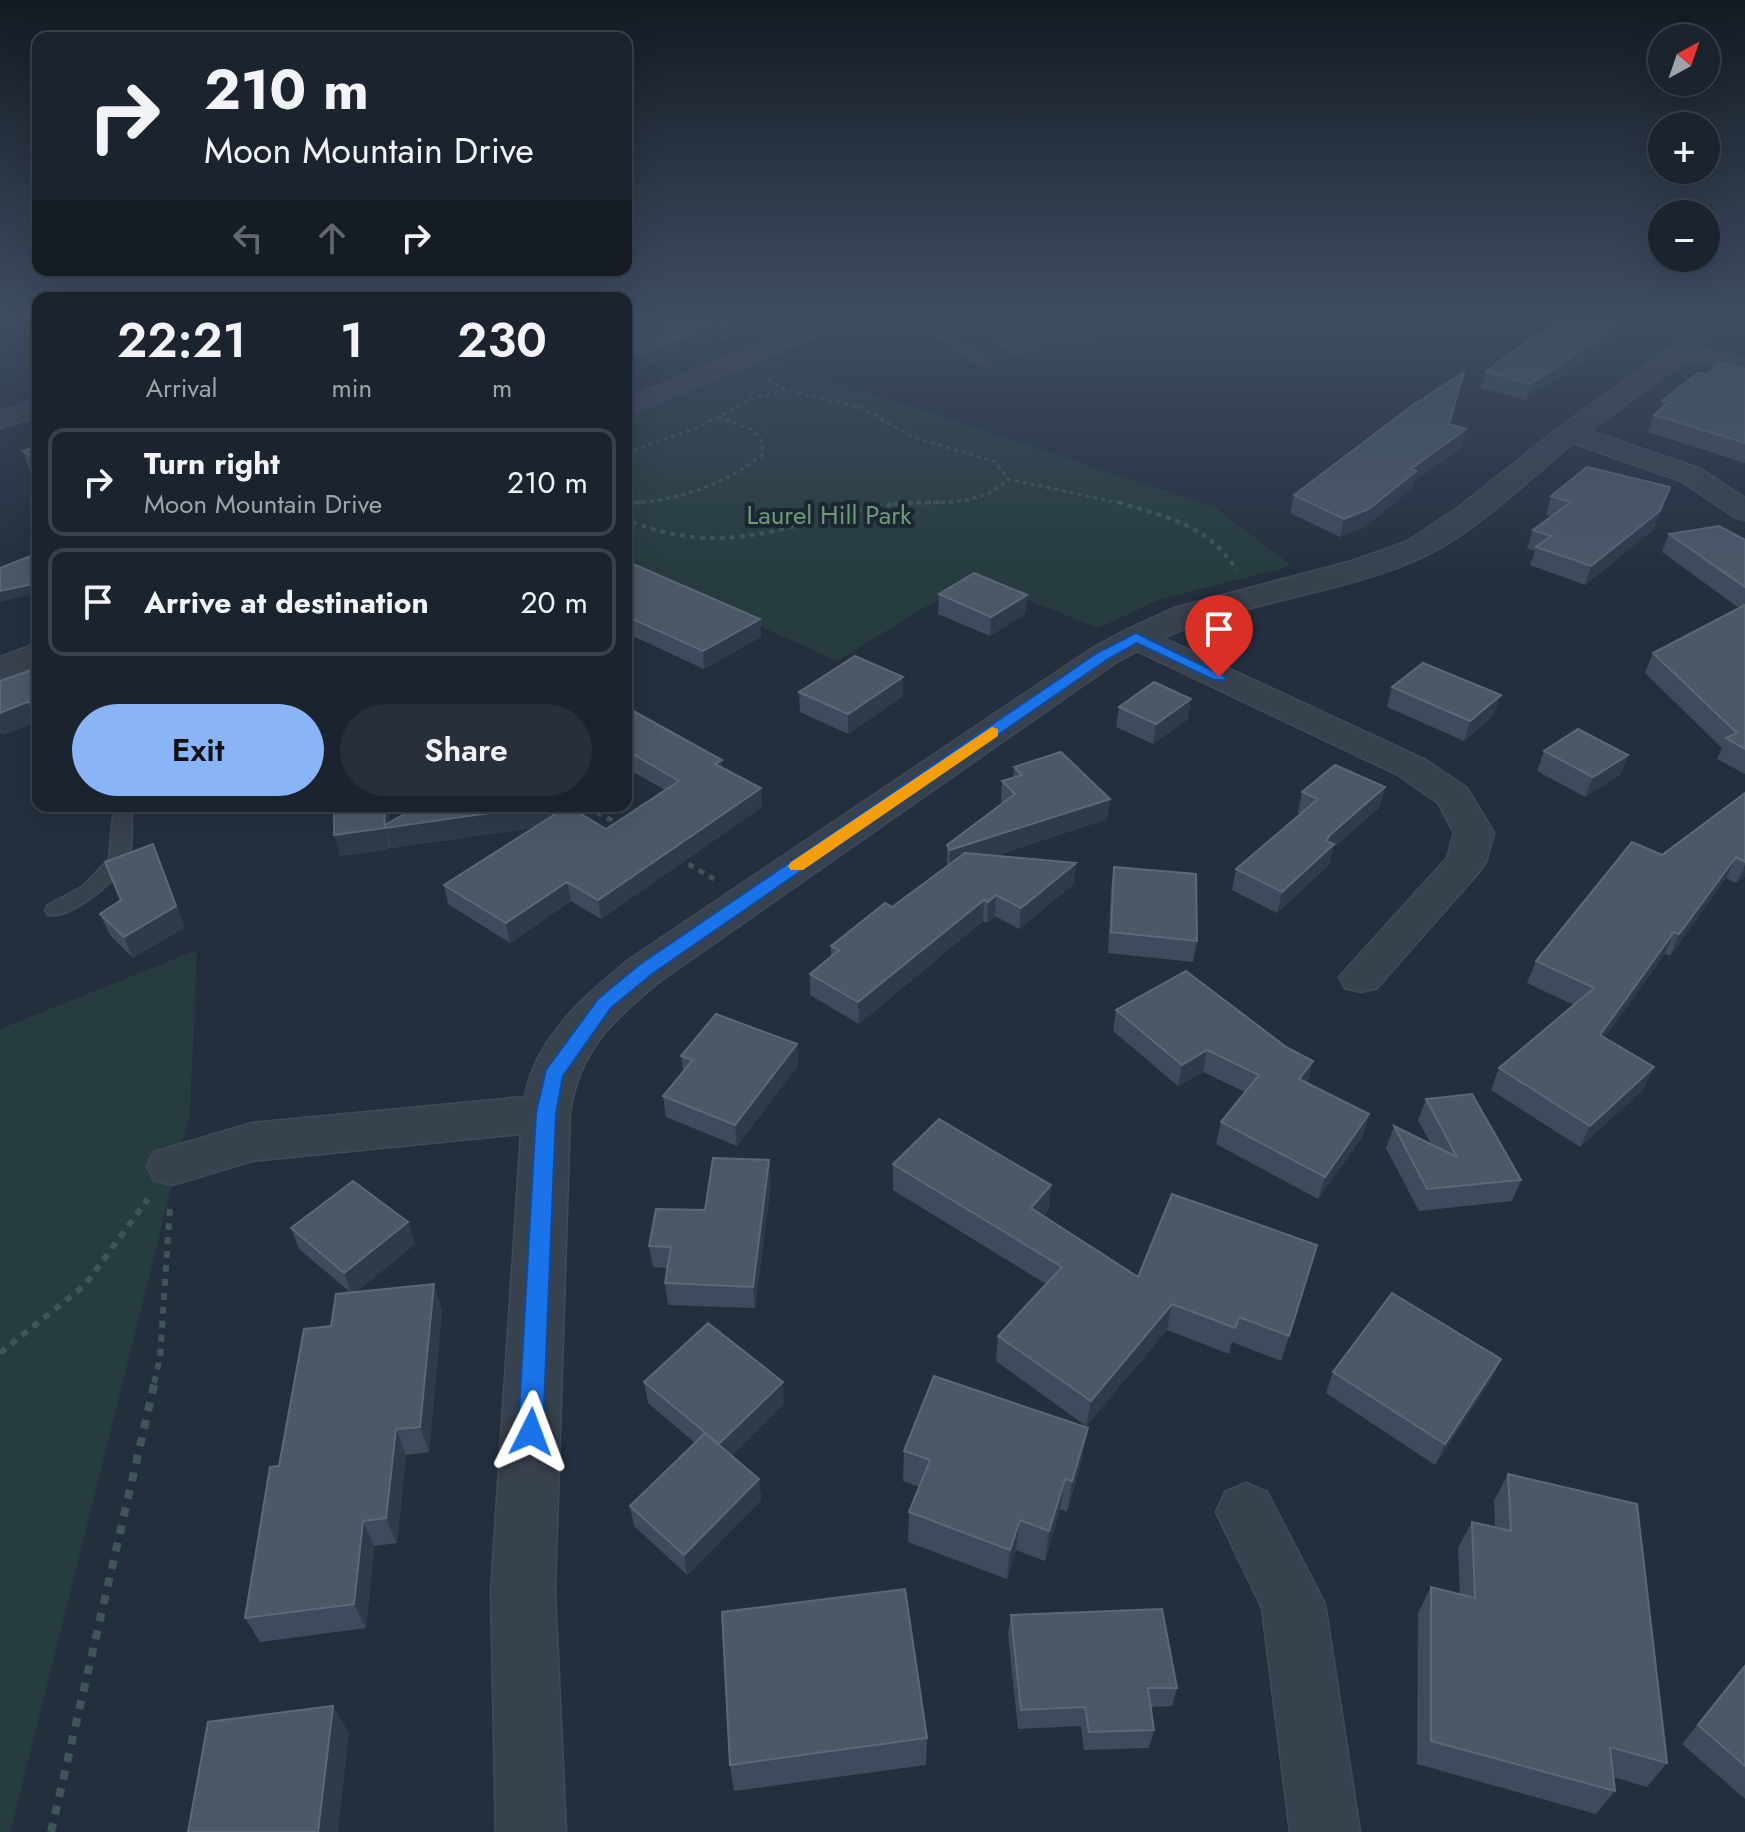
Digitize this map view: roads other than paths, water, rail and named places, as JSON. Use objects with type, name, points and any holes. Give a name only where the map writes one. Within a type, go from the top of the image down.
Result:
[{"type":"street","points":[[531,1832],[523,1591],[546,1113],[553,1075],[605,1003],[645,970],[1103,656],[1186,615],[1363,568],[1417,548],[1465,516],[1609,404]]},
{"type":"street","points":[[0,420],[32,410]]},
{"type":"street","points":[[1569,433],[1635,453],[1691,475],[1745,511]]},
{"type":"street","points":[[1136,638],[1411,767],[1453,796],[1474,833],[1466,862],[1361,977]]},
{"type":"street","points":[[0,669],[32,656]]},
{"type":"street","points":[[172,1166],[252,1142],[546,1113]]},
{"type":"street","points":[[1246,1512],[1293,1604],[1325,1832]]},
{"type":"lane","points":[[55,910],[89,891],[118,861],[122,812]]},
{"type":"park label","name":"Laurel Hill Park","points":[[829,515]]}]
